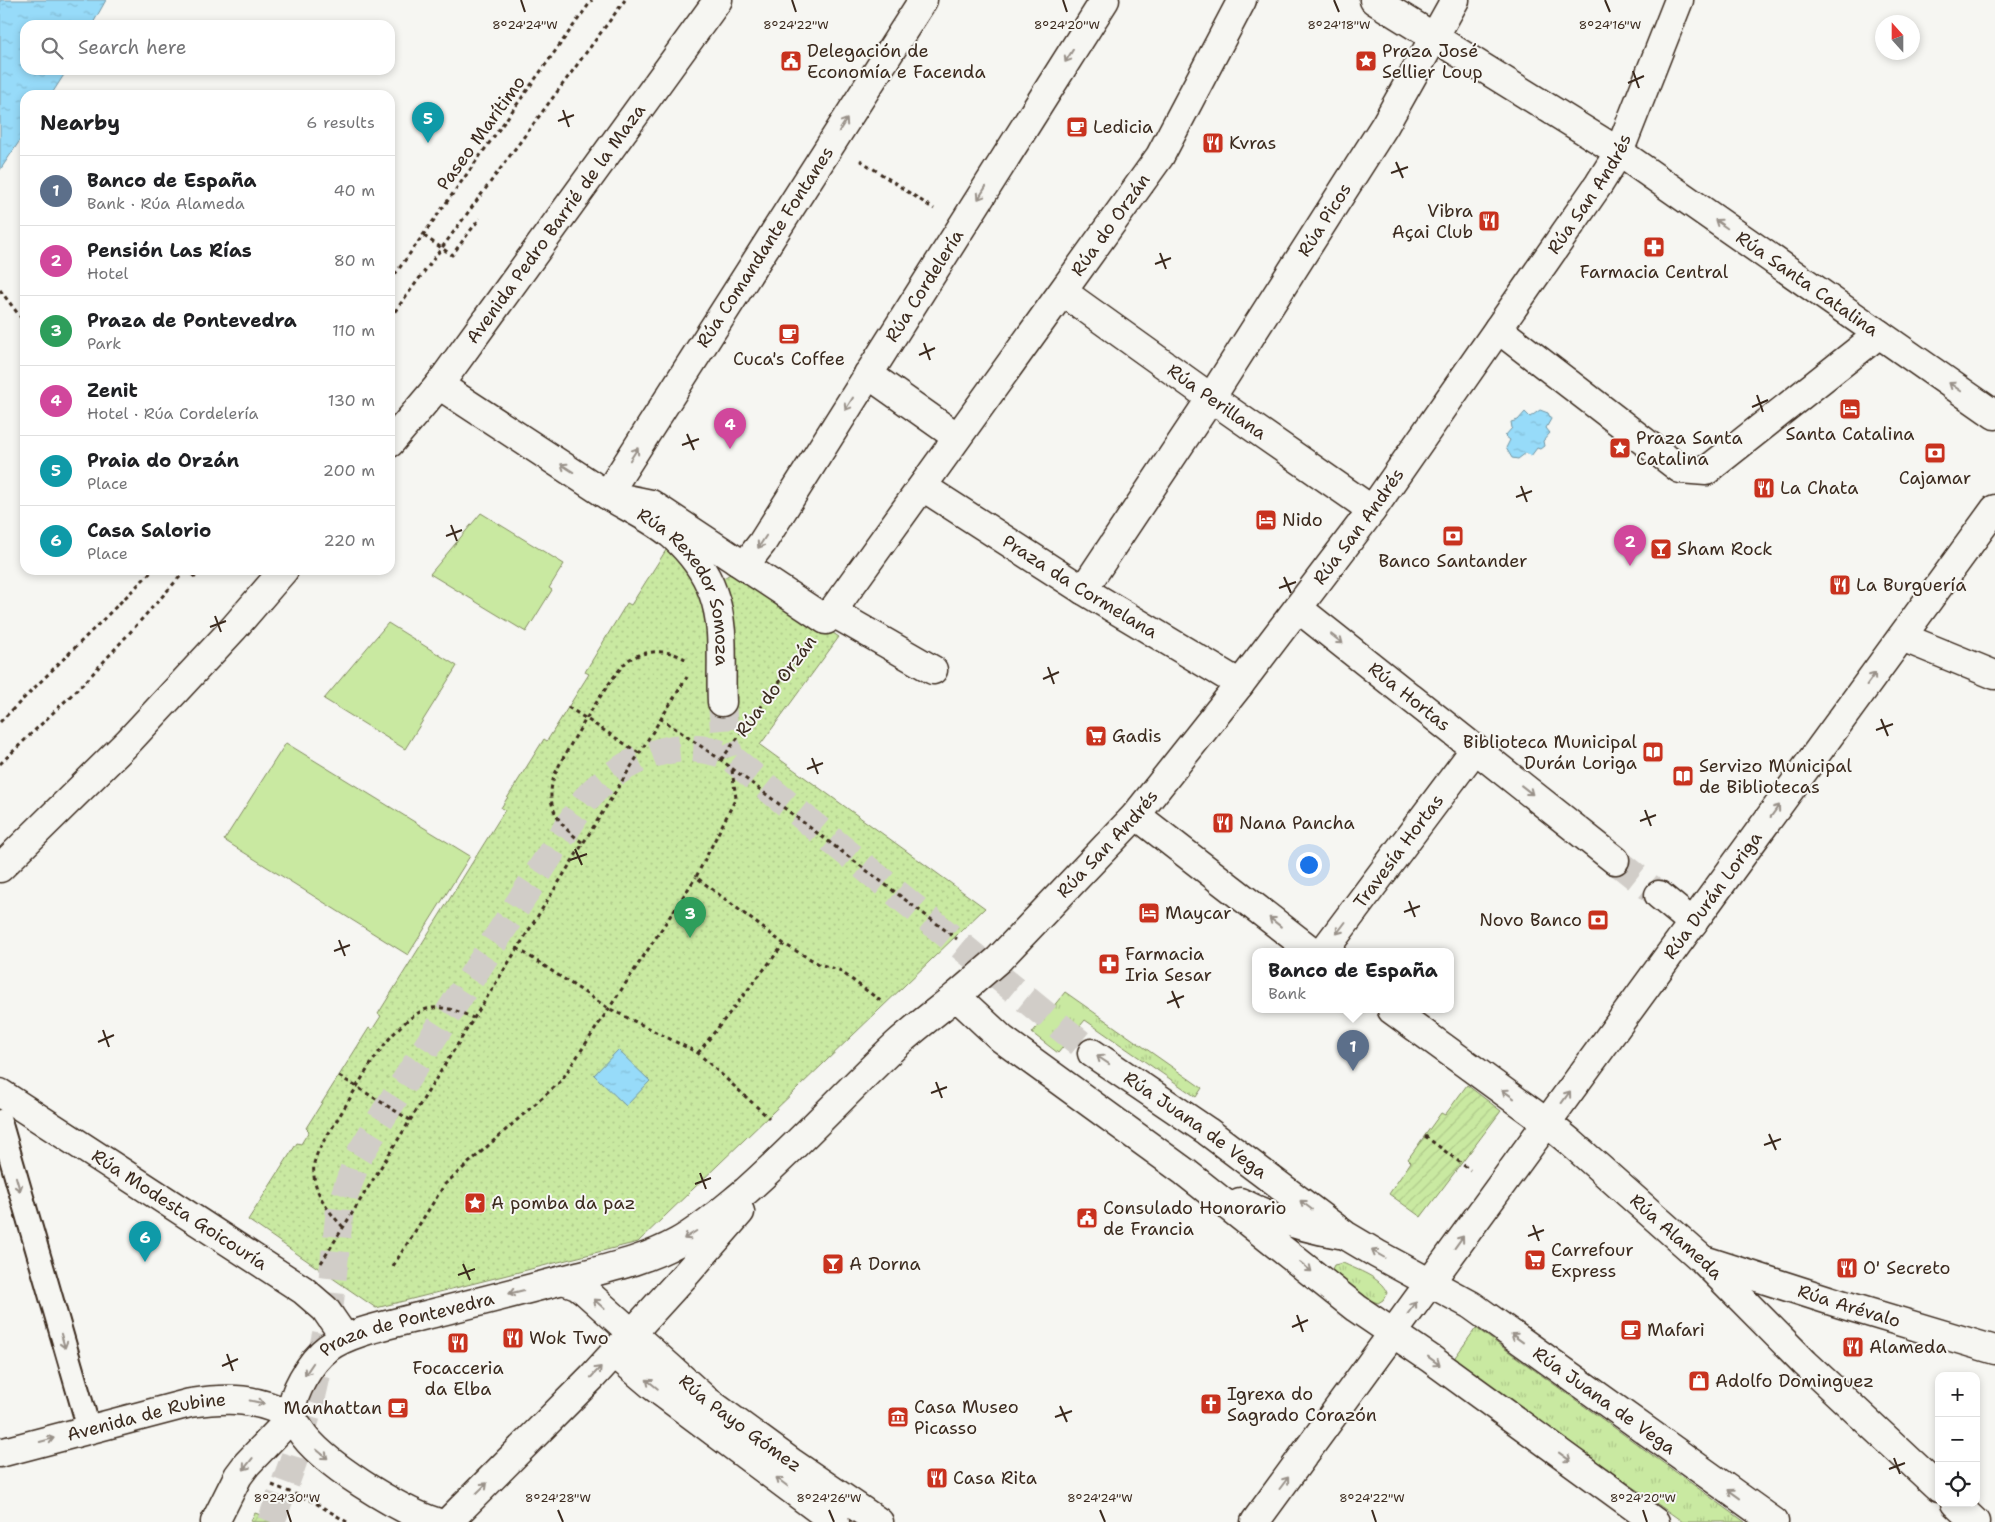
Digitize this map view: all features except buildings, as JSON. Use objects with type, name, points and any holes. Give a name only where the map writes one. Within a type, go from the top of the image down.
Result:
[{"type":"street","name":"Avenida Pedro Barrié de la Maza","points":[[395,438],[439,385],[718,0]]},
{"type":"street","name":"Rúa Comandante Fontanes","points":[[608,495],[923,0]]},
{"type":"street","name":"Rúa Cordelería","points":[[737,561],[743,562],[751,558],[1105,0]]},
{"type":"street","name":"Rúa do Orzán","points":[[829,616],[1160,156],[1242,0]]},
{"type":"street","name":"Rúa Santa Catalina","points":[[1374,0],[1619,152],[1995,415]]},
{"type":"street","name":"Rúa Picos","points":[[1083,590],[1211,398],[1385,125],[1455,0]]},
{"type":"street","name":"Rúa San Andrés","points":[[956,996],[1000,959],[1136,815],[1299,609],[1372,510],[1599,184],[1619,152],[1679,0]]},
{"type":"street","name":"Rúa Perillana","points":[[1063,292],[1372,510]]},
{"type":"street","points":[[1498,329],[1680,469],[1706,471],[1879,334]]},
{"type":"street","points":[[868,374],[957,438]]},
{"type":"street","name":"Rúa Rexedor Somoza","points":[[439,385],[670,534],[687,550],[707,580],[718,610],[721,628],[722,702]]},
{"type":"street","name":"Praza da Cormelana","points":[[923,487],[1083,590],[1240,684]]},
{"type":"street","name":"Rúa Rexedor Somoza","points":[[608,495],[651,504],[737,561],[829,616]]},
{"type":"street","name":"Rúa Durán Loriga","points":[[1432,1282],[1995,509]]},
{"type":"street","points":[[0,868],[128,742],[234,628],[280,575]]},
{"type":"street","name":"Rúa Hortas","points":[[1299,609],[1615,860]]},
{"type":"street","points":[[829,616],[933,670]]},
{"type":"street","points":[[1902,637],[1995,675]]},
{"type":"street","name":"Travesía Hortas","points":[[1326,948],[1475,749]]},
{"type":"street","points":[[1136,815],[1308,948]]},
{"type":"street","points":[[1659,895],[1693,923]]},
{"type":"street","name":"Praza de Pontevedra","points":[[293,1416],[298,1389],[307,1371],[328,1348],[345,1338],[401,1321],[633,1261],[676,1243],[712,1220],[794,1148],[899,1043],[956,996]]},
{"type":"street","name":"Rúa Juana de Vega","points":[[956,996],[1002,1039],[1185,1172],[1356,1308],[1394,1333],[1655,1522]]},
{"type":"street","name":"Rúa Alameda","points":[[1396,1013],[1548,1123],[1704,1260],[1805,1363],[1935,1484]]},
{"type":"street","name":"Rúa Juana de Vega","points":[[1092,1053],[1207,1131],[1345,1235],[1471,1305],[1774,1522]]},
{"type":"street","name":"Rúa Modesta Goicouría","points":[[0,1093],[296,1285],[325,1308],[345,1338]]},
{"type":"street","name":"Praza de Pontevedra","points":[[448,1522],[631,1334],[719,1237],[794,1148]]},
{"type":"street","name":"Rúa Juana de Vega","points":[[1185,1172],[1273,1217],[1310,1229],[1345,1235]]},
{"type":"street","name":"Rúa Arévalo","points":[[1704,1260],[1841,1304],[1995,1350]]},
{"type":"street","points":[[563,1280],[585,1291],[631,1334]]},
{"type":"street","points":[[1255,1522],[1432,1282]]},
{"type":"street","name":"Rúa Payo Gómez","points":[[631,1334],[706,1400],[791,1462],[879,1522]]},
{"type":"street","name":"Rúa Payo Gómez","points":[[631,1334],[653,1386],[835,1522]]},
{"type":"street","name":"Avenida de Rubine","points":[[0,1453],[190,1403],[212,1400],[244,1400],[266,1404],[293,1416]]},
{"type":"street","points":[[215,1522],[238,1476],[293,1416],[304,1436],[337,1465],[402,1508],[436,1522]]},
{"type":"street","points":[[1959,1507],[1975,1522]]},
{"type":"lane","points":[[0,1121],[89,1429]]},
{"type":"path","name":"Paseo Marítimo","points":[[395,274],[592,0]]},
{"type":"path","points":[[395,311],[625,0]]},
{"type":"path","points":[[855,157],[935,209]]},
{"type":"path","points":[[424,236],[452,255],[480,218]]},
{"type":"path","points":[[0,290],[20,316]]},
{"type":"path","points":[[0,722],[148,575]]},
{"type":"path","points":[[0,764],[88,680],[182,575]]},
{"type":"path","name":"Rúa do Orzán","points":[[721,760],[829,616]]},
{"type":"path","points":[[582,842],[562,824],[553,808],[551,792],[555,774],[586,720],[617,672],[629,660],[659,651],[674,653],[695,665]]},
{"type":"path","points":[[318,1267],[638,752],[690,673]]},
{"type":"path","points":[[568,707],[638,752]]},
{"type":"path","points":[[660,718],[721,760],[957,940]]},
{"type":"path","points":[[393,1266],[444,1184],[561,1080],[696,877],[736,798],[732,769]]},
{"type":"path","points":[[696,877],[784,944],[819,964],[839,970],[882,1002]]},
{"type":"path","points":[[698,1053],[784,944]]},
{"type":"path","points":[[517,948],[608,1008],[698,1053],[769,1118]]},
{"type":"path","points":[[343,1227],[327,1209],[316,1188],[314,1165],[318,1150],[381,1049],[404,1023],[423,1010],[444,1008],[473,1018]]},
{"type":"path","points":[[339,1076],[410,1120]]},
{"type":"path","points":[[1425,1136],[1471,1170]]},
{"type":"path","points":[[267,1483],[312,1501],[347,1522]]},
{"type":"green space","points":[[481,513],[564,564],[549,588],[552,590],[526,632],[430,574]]},
{"type":"green space","points":[[668,547],[720,580],[739,569],[839,637],[760,745],[985,908],[638,1242],[376,1308],[248,1220],[297,1143],[301,1144],[309,1131],[306,1128],[369,1028],[372,1030],[381,1016],[378,1014],[505,810],[501,808],[544,739],[547,741],[589,674],[585,672],[627,603],[631,605]]},
{"type":"green space","points":[[388,623],[457,666],[405,749],[324,699]]},
{"type":"green space","points":[[286,743],[470,856],[408,955],[224,840]]},
{"type":"green space","points":[[1065,992],[1202,1088],[1196,1097],[1085,1020],[1058,1053],[1032,1033]]},
{"type":"green space","points":[[1467,1085],[1501,1111],[1421,1217],[1389,1194],[1411,1162],[1408,1159],[1441,1113],[1445,1115]]},
{"type":"green space","points":[[1343,1263],[1374,1278],[1380,1283],[1387,1293],[1383,1300],[1378,1303],[1366,1298],[1352,1290],[1335,1276],[1331,1271],[1334,1265]]},
{"type":"green space","points":[[1476,1328],[1745,1522],[1683,1522],[1453,1360]]},
{"type":"green space","points":[[255,1513],[278,1521],[279,1522],[250,1522]]},
{"type":"water","points":[[0,0],[106,0],[95,20],[20,20],[20,75],[64,75],[54,90],[20,90],[20,140],[0,170]]},
{"type":"water","points":[[1540,410],[1548,413],[1551,419],[1546,428],[1550,433],[1543,441],[1544,446],[1540,449],[1537,448],[1531,456],[1526,453],[1518,459],[1512,458],[1506,448],[1510,440],[1505,436],[1512,428],[1511,422],[1518,420],[1525,412],[1530,417]]},
{"type":"water","points":[[618,1050],[650,1081],[626,1106],[594,1075]]},
{"type":"tunnel","points":[[722,702],[725,741],[730,757]]},
{"type":"tunnel","points":[[271,1522],[293,1462],[311,1401],[327,1330],[340,1208],[358,1157],[585,800],[600,785],[633,762],[670,750],[690,748],[730,757],[1092,1053]]},
{"type":"tunnel","points":[[1615,860],[1659,895]]},
{"type":"place","name":"Delegación de Economía e Facenda","points":[[791,61]]},
{"type":"place","name":"Praza José Sellier Loup","points":[[1366,61]]},
{"type":"place","name":"Ledicia","points":[[1077,127]]},
{"type":"place","name":"Praia do Orzán","points":[[428,143]]},
{"type":"place","name":"Kvras","points":[[1213,143]]},
{"type":"place","name":"Vibra Açai Club","points":[[1489,221]]},
{"type":"place","name":"Farmacia Central","points":[[1654,247]]},
{"type":"place","name":"Cuca's Coffee","points":[[789,334]]},
{"type":"place","name":"Santa Catalina","points":[[1850,409]]},
{"type":"place","name":"Praza Santa Catalina","points":[[1620,448]]},
{"type":"place","name":"Zenit","points":[[730,449]]},
{"type":"place","name":"Cajamar","points":[[1935,453]]},
{"type":"place","name":"La Chata","points":[[1764,488]]},
{"type":"place","name":"Nido","points":[[1266,520]]},
{"type":"place","name":"Banco Santander","points":[[1453,536]]},
{"type":"place","name":"Sham Rock","points":[[1661,549]]},
{"type":"place","name":"Pensión Las Rías","points":[[1630,566]]},
{"type":"place","name":"La Burguería","points":[[1840,585]]},
{"type":"place","name":"Gadis","points":[[1096,736]]},
{"type":"place","name":"Biblioteca Municipal Durán Loriga","points":[[1653,752]]},
{"type":"place","name":"Servizo Municipal de Bibliotecas","points":[[1683,776]]},
{"type":"place","name":"Nana Pancha","points":[[1223,823]]},
{"type":"place","name":"Maycar","points":[[1149,913]]},
{"type":"place","name":"Novo Banco","points":[[1598,920]]},
{"type":"place","name":"Praza de Pontevedra","points":[[690,938]]},
{"type":"place","name":"Farmacia Iria Sesar","points":[[1109,964]]},
{"type":"place","name":"Banco de España","points":[[1353,1071]]},
{"type":"place","name":"A pomba da paz","points":[[475,1203]]},
{"type":"place","name":"Consulado Honorario de Francia","points":[[1087,1218]]},
{"type":"place","name":"Carrefour Express","points":[[1535,1260]]},
{"type":"place","name":"Casa Salorio","points":[[145,1262]]},
{"type":"place","name":"A Dorna","points":[[833,1264]]},
{"type":"place","name":"O' Secreto","points":[[1847,1268]]},
{"type":"place","name":"Mafari","points":[[1631,1330]]},
{"type":"place","name":"Wok Two","points":[[513,1338]]},
{"type":"place","name":"Focacceria da Elba","points":[[458,1343]]},
{"type":"place","name":"Alameda","points":[[1853,1347]]},
{"type":"place","name":"Adolfo Dominguez","points":[[1699,1381]]},
{"type":"place","name":"Igrexa do Sagrado Corazón","points":[[1211,1404]]},
{"type":"place","name":"Manhattan","points":[[398,1408]]},
{"type":"place","name":"Casa Museo Picasso","points":[[898,1417]]},
{"type":"place","name":"Casa Rita","points":[[937,1478]]}]
